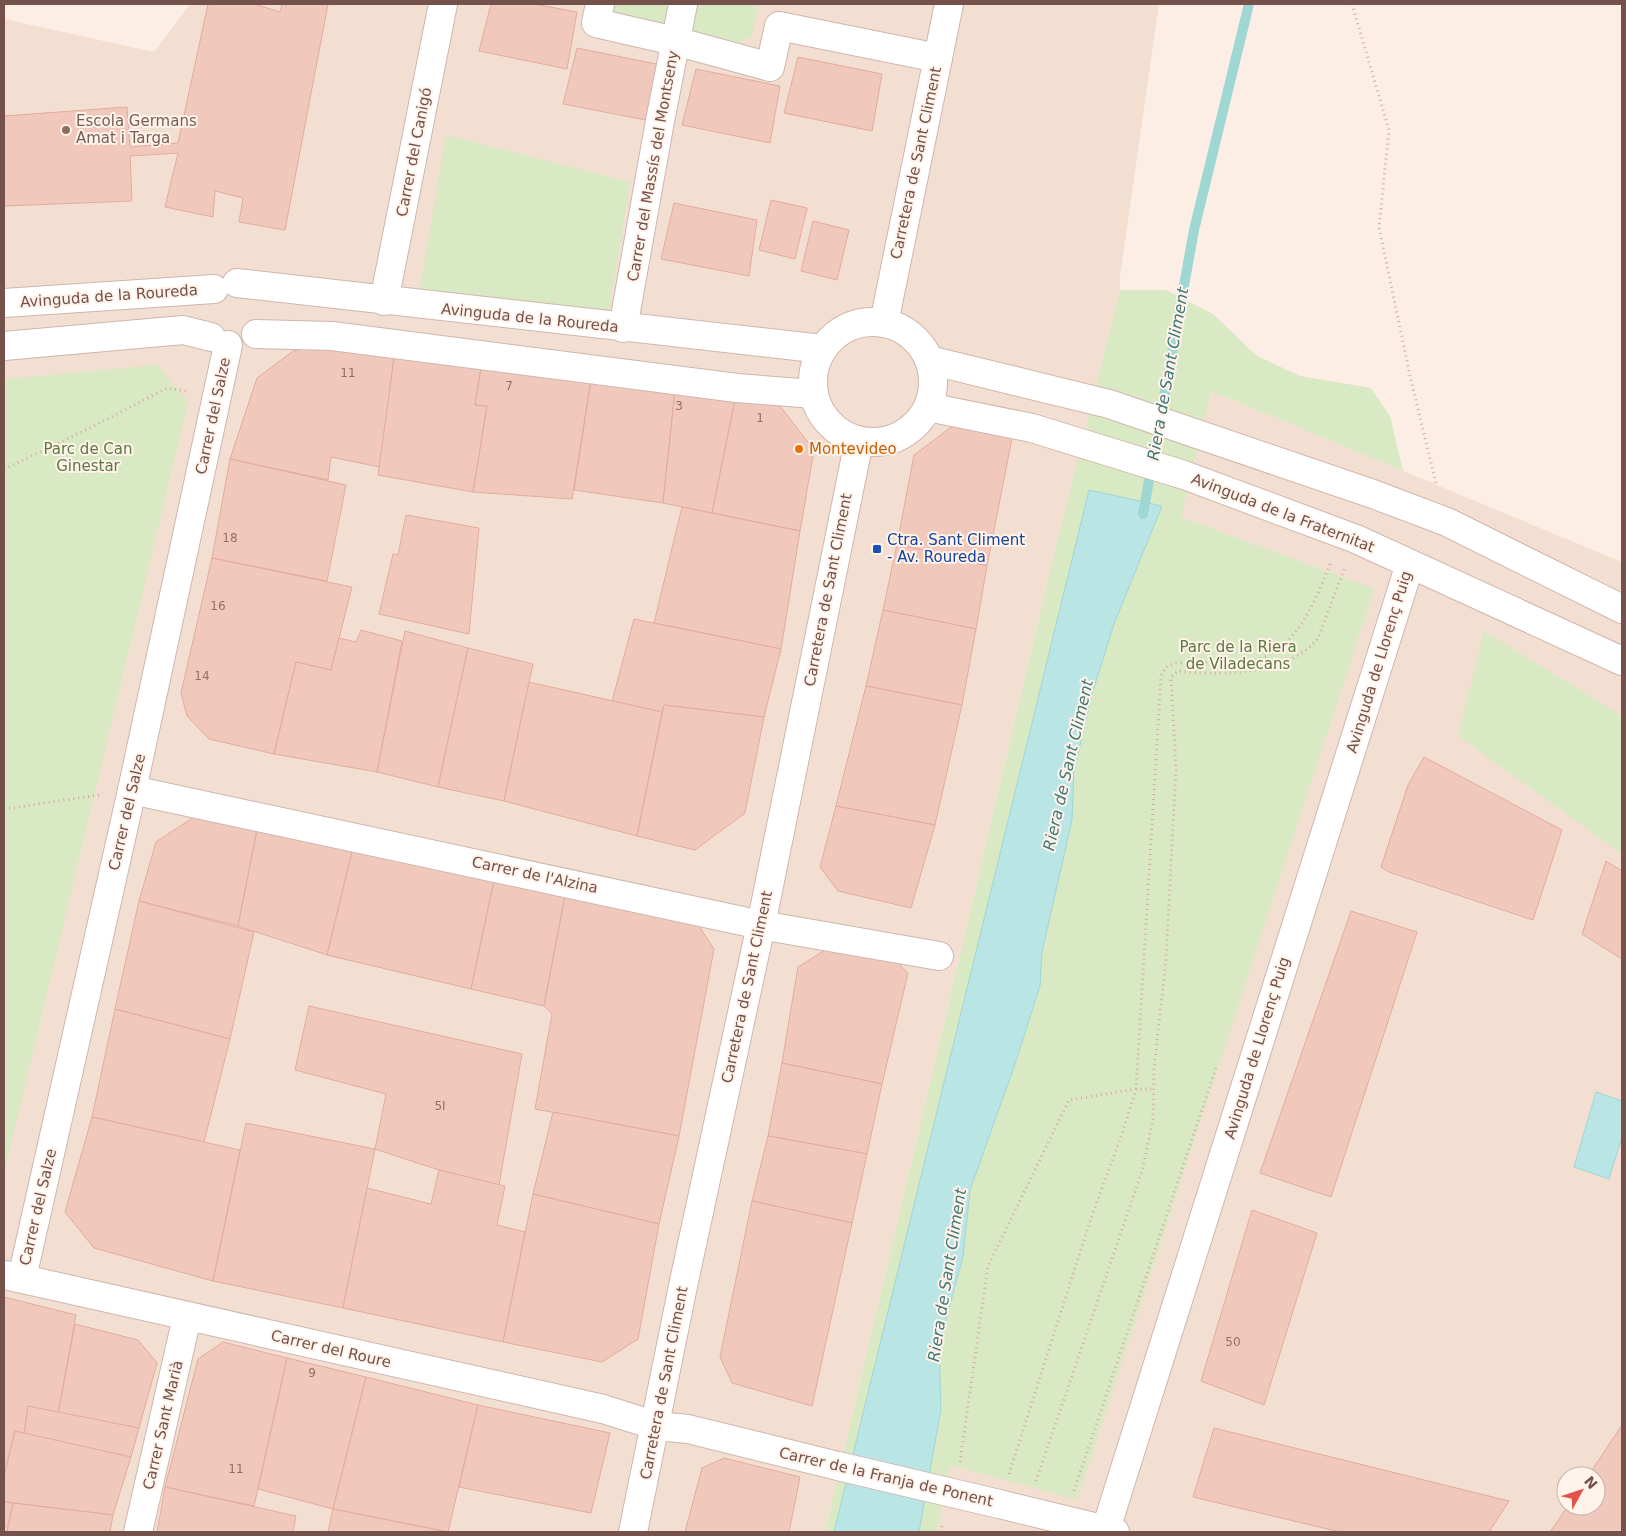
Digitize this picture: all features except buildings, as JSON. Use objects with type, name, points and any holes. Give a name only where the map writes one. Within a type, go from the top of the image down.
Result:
[{"type":"street","name":"Carrer del Canigó","points":[[384,301],[443,4]]},
{"type":"street","points":[[600,4],[596,23],[676,41],[770,67],[780,15],[938,58]]},
{"type":"street","name":"Carrer del Massís del Montseny","points":[[623,328],[683,4]]},
{"type":"street","name":"Carretera de Sant Climent","points":[[884,323],[949,4]]},
{"type":"street","name":"Avinguda de la Roureda","points":[[4,303],[226,286],[384,301],[823,349]]},
{"type":"street","points":[[4,346],[182,330],[220,341],[238,346],[248,342],[262,324],[261,303],[247,287],[226,286],[207,295],[200,312],[205,330],[220,341]]},
{"type":"street","points":[[866,323],[884,323],[898,328],[911,336],[922,347],[929,360],[934,384],[928,407],[919,422],[899,437],[875,443],[858,441],[843,434],[830,424],[820,410],[814,394],[815,368],[823,349],[834,336],[849,327],[866,323]]},
{"type":"street","points":[[256,334],[332,336],[737,388],[814,394]]},
{"type":"street","name":"Carrer del Salze","points":[[13,1276],[132,790],[217,396],[220,341]]},
{"type":"street","points":[[929,360],[1109,404],[1447,522],[1622,608]]},
{"type":"street","name":"Avinguda de la Fraternitat","points":[[928,407],[1032,428],[1184,475],[1356,539],[1622,661]]},
{"type":"street","name":"Carretera de Sant Climent","points":[[633,1532],[683,1286],[761,924],[858,441]]},
{"type":"street","name":"Avinguda de Llorenç Puig","points":[[1108,1532],[1410,564]]},
{"type":"street","name":"Carrer de l'Alzina","points":[[132,790],[761,924],[939,956]]},
{"type":"street","name":"Carrer del Roure","points":[[13,1276],[603,1410],[656,1426]]},
{"type":"street","name":"Carrer Sant Marià","points":[[138,1532],[187,1317]]},
{"type":"street","name":"Carrer de la Franja de Ponent","points":[[656,1426],[688,1429],[838,1466],[1003,1492],[1065,1519],[1108,1532]]},
{"type":"path","points":[[1352,4],[1389,130],[1379,227],[1427,453],[1447,522]]},
{"type":"path","points":[[4,469],[88,429],[167,388],[217,396]]},
{"type":"path","points":[[1003,1492],[1088,1227],[1122,1134],[1136,1089],[1161,676],[1166,667],[1175,663],[1259,660],[1294,633],[1306,619],[1332,558]]},
{"type":"path","points":[[1331,563],[1353,570]]},
{"type":"path","points":[[1034,1486],[1142,1170],[1153,1120],[1153,1089],[1166,960],[1176,769],[1171,677],[1178,671],[1200,674],[1238,673],[1270,666],[1310,647],[1318,638],[1344,567]]},
{"type":"path","points":[[4,809],[132,790]]},
{"type":"path","points":[[1065,1519],[1219,1058]]},
{"type":"path","points":[[960,1464],[988,1266],[1069,1100],[1136,1089],[1153,1089]]},
{"type":"shaded area","points":[[190,4],[1159,4],[1120,277],[1120,290],[1051,567],[825,1532],[4,1532],[4,19],[154,52]]},
{"type":"shaded area","points":[[1211,391],[1622,562],[1622,1532],[937,1532],[949,1465]]},
{"type":"green space","points":[[613,4],[671,4],[668,20],[656,27],[621,20],[612,8]]},
{"type":"green space","points":[[693,4],[756,4],[758,6],[752,36],[736,44],[691,34]]},
{"type":"green space","points":[[446,135],[630,182],[609,312],[419,295]]},
{"type":"green space","name":"Parc de la Riera de Viladecans","points":[[1120,290],[1166,290],[1213,314],[1257,356],[1300,376],[1371,388],[1390,416],[1403,471],[1211,391],[1181,517],[1374,589],[1077,1500],[950,1465],[937,1531],[940,1532],[825,1532],[1051,567]]},
{"type":"green space","name":"Parc de Can Ginestar","points":[[157,365],[188,402],[4,1173],[4,379]]},
{"type":"green space","points":[[1484,631],[1622,716],[1622,854],[1458,736]]},
{"type":"water","points":[[1089,490],[1162,506],[1114,624],[1092,694],[1074,771],[1072,820],[1042,952],[1040,986],[1014,1067],[970,1190],[963,1257],[939,1345],[941,1409],[919,1532],[834,1532]]},
{"type":"water","points":[[1596,1092],[1622,1101],[1622,1137],[1609,1179],[1574,1167]]},
{"type":"waterway","name":"Riera de Sant Climent","points":[[1143,514],[1194,230],[1249,4]]},
{"type":"place","name":"Escola Germans Amat i Targa","points":[[66,130]]},
{"type":"place","name":"Montevideo","points":[[799,449]]},
{"type":"place","name":"Ctra. Sant Climent - Av. Roureda","points":[[877,549]]}]
